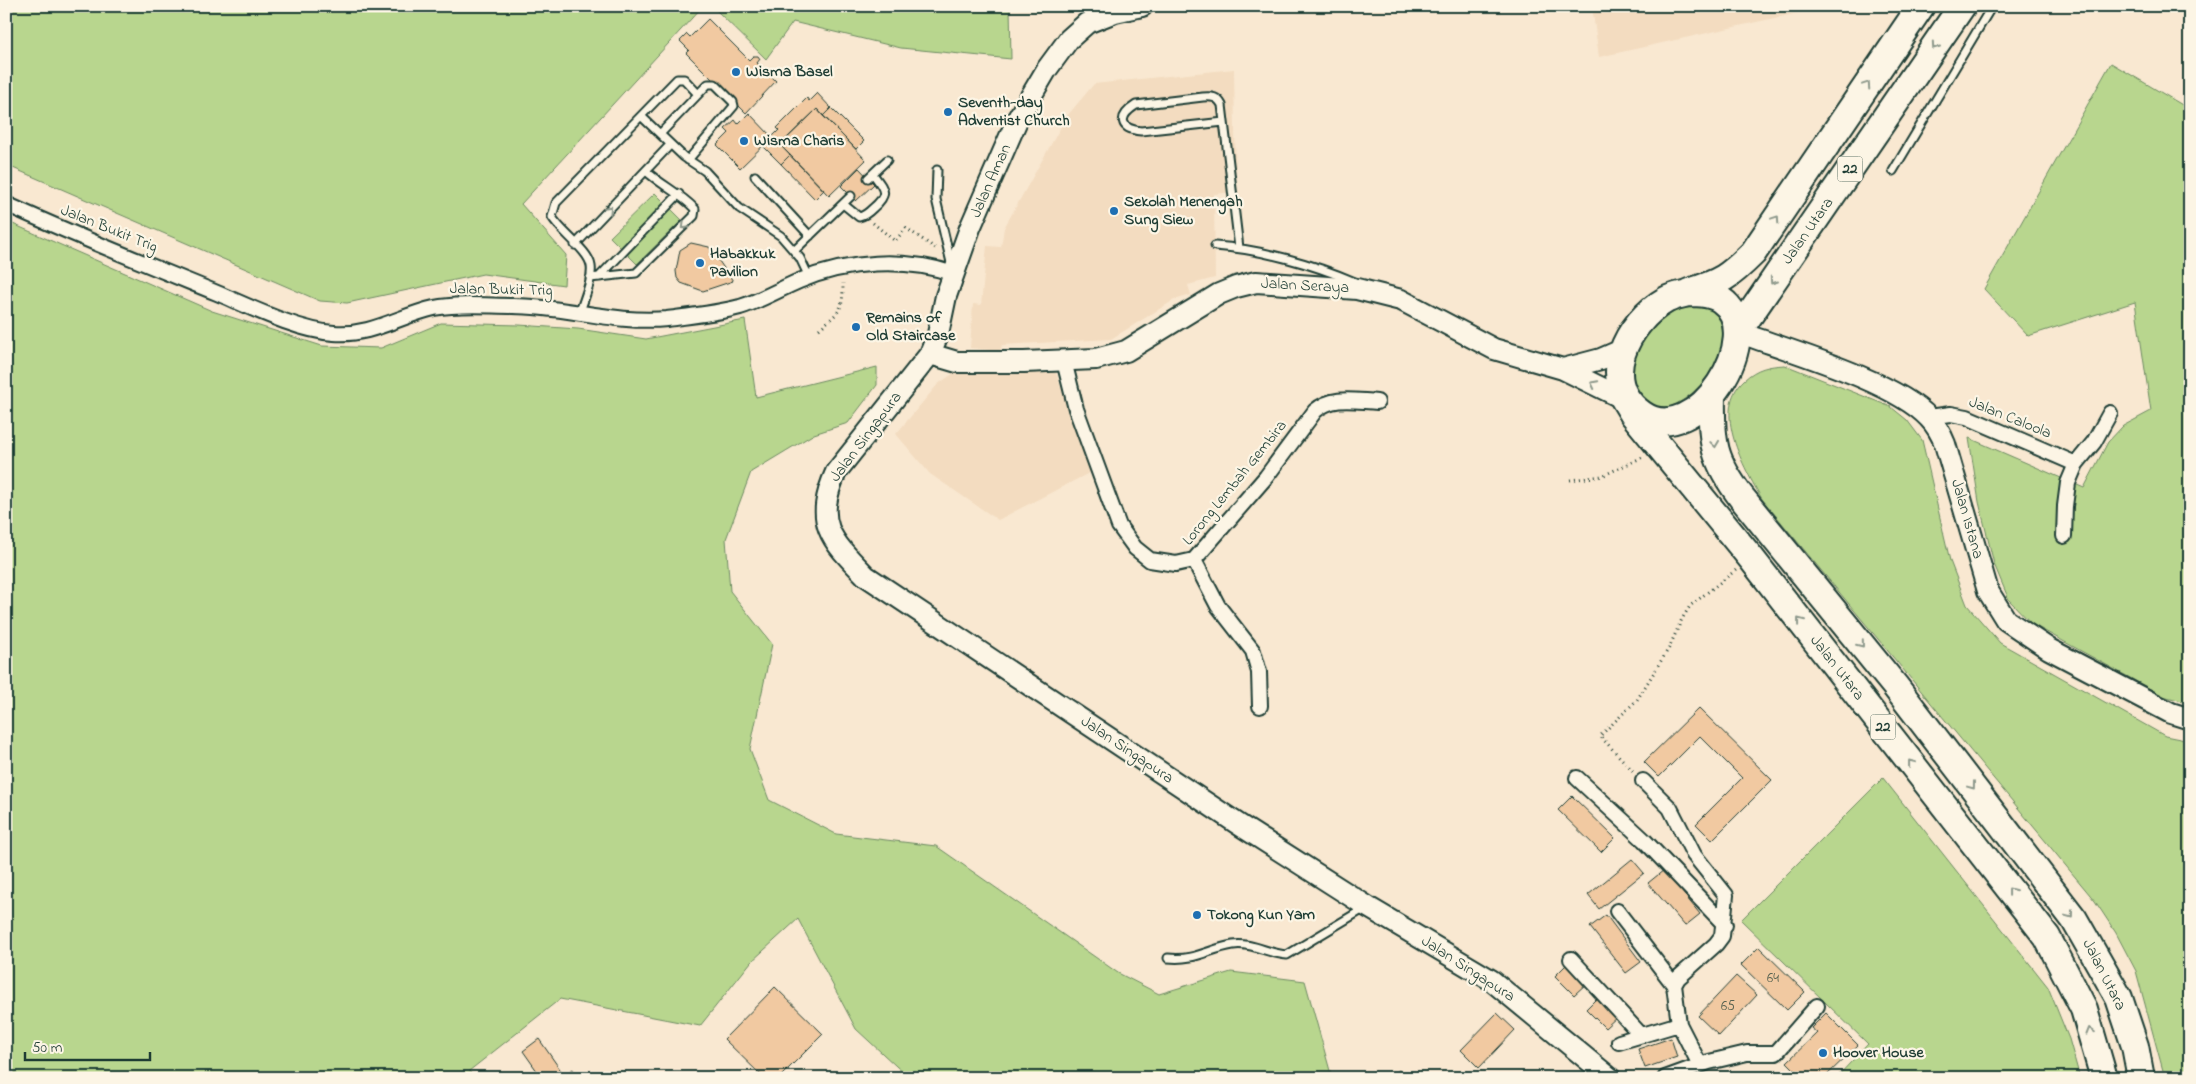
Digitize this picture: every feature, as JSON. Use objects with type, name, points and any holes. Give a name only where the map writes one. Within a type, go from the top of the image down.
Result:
[{"type":"highway","name":"Jalan Utara","points":[[1688,292],[1718,283],[1732,274],[1753,253],[1921,6]]},
{"type":"highway","name":"Jalan Utara","points":[[1738,332],[1962,6]]},
{"type":"highway","points":[[1688,292],[1720,298],[1735,316],[1738,332]]},
{"type":"highway","name":"22","points":[[1688,292],[1668,299],[1639,322],[1624,349],[1618,374],[1624,399],[1646,418],[1676,420],[1690,414],[1712,396],[1731,360],[1738,332]]},
{"type":"highway","name":"Jalan Utara","points":[[1712,396],[1715,450],[1721,468],[1742,498],[1895,686],[2074,919],[2119,998],[2135,1046],[2141,1078]]},
{"type":"highway","name":"Jalan Utara","points":[[1624,399],[1633,414],[1751,558],[2047,937],[2084,1009],[2104,1078]]},
{"type":"street","name":"Jalan Aman","points":[[930,354],[938,334],[945,302],[970,228],[1018,118],[1048,69],[1069,40],[1087,23],[1115,12],[1142,6]]},
{"type":"street","name":"Jalan Bukit Trig","points":[[6,204],[250,307],[298,324],[332,333],[362,332],[377,329],[417,312],[461,305],[543,307],[632,320],[666,319],[743,306],[826,270],[916,264],[954,274]]},
{"type":"street","name":"Jalan Seraya","points":[[930,354],[964,362],[1096,359],[1119,353],[1219,294],[1256,282],[1357,289],[1387,295],[1420,309],[1494,349],[1564,370],[1624,399]]},
{"type":"street","name":"Jalan Istana","points":[[1738,332],[1854,374],[1889,390],[1929,417],[1939,430],[1945,444],[1988,591],[2006,620],[2049,649],[2171,713],[2190,719]]},
{"type":"street","points":[[1564,370],[1601,359],[1624,349]]},
{"type":"street","name":"Jalan Singapura","points":[[930,354],[836,472],[829,488],[825,507],[828,527],[835,544],[866,576],[1238,824],[1368,907],[1491,980],[1610,1078]]},
{"type":"street","name":"Lorong Lembah Gembira","points":[[1064,361],[1076,409],[1119,526],[1135,548],[1150,560],[1176,564],[1194,560],[1266,477],[1315,411],[1323,404],[1334,400],[1377,402]]},
{"type":"street","points":[[2064,536],[2064,506],[2068,483],[2076,464],[2094,442],[2110,412]]},
{"type":"street","name":"Jalan Caloola","points":[[1929,417],[1951,414],[1967,417],[2076,464]]},
{"type":"street","points":[[1194,560],[1218,606],[1253,651],[1259,672],[1260,706]]},
{"type":"street","points":[[1577,778],[1644,840],[1725,925]]},
{"type":"street","points":[[1643,781],[1670,808],[1694,855],[1726,895],[1725,925],[1722,936],[1716,944],[1678,978],[1674,985]]},
{"type":"street","points":[[1617,911],[1674,985],[1679,1024],[1700,1065]]},
{"type":"street","points":[[1571,959],[1641,1035]]},
{"type":"street","points":[[1665,1078],[1700,1065],[1747,1053],[1776,1052],[1817,1006]]},
{"type":"street","points":[[1619,1042],[1679,1024]]},
{"type":"lane","points":[[1893,171],[1992,6]]},
{"type":"lane","points":[[580,312],[590,278],[591,265],[587,256],[559,228],[552,217],[556,203],[677,79],[684,80],[698,94]]},
{"type":"lane","points":[[660,134],[708,84],[712,83],[733,102],[734,106],[688,160]]},
{"type":"lane","points":[[1224,122],[1141,131],[1129,130],[1124,124],[1123,117],[1127,110],[1136,105],[1213,96],[1219,100],[1222,105],[1239,248]]},
{"type":"lane","points":[[641,116],[670,145],[705,171],[739,208],[781,236],[800,258],[808,277]]},
{"type":"lane","points":[[575,245],[670,145]]},
{"type":"lane","points":[[843,204],[854,215],[859,217],[864,216],[884,198],[883,188],[871,176],[887,160]]},
{"type":"lane","points":[[937,170],[936,199],[954,274]]},
{"type":"lane","points":[[590,278],[629,274],[642,269],[694,216],[695,209],[679,194],[658,183],[646,171]]},
{"type":"lane","points":[[755,176],[810,236]]},
{"type":"lane","points":[[599,277],[679,194]]},
{"type":"lane","points":[[794,250],[850,196]]},
{"type":"lane","points":[[1215,246],[1239,248],[1333,272],[1387,295]]},
{"type":"lane","points":[[1168,958],[1185,960],[1233,945],[1247,945],[1272,954],[1287,955],[1368,907]]},
{"type":"path","points":[[864,216],[895,241],[906,228],[924,240]]},
{"type":"path","points":[[819,329],[840,311],[843,303],[842,268]]},
{"type":"path","points":[[1570,480],[1602,476],[1644,456]]},
{"type":"path","points":[[1643,781],[1600,736],[1637,700],[1670,648],[1682,619],[1690,606],[1751,558]]},
{"type":"shaded area","points":[[1592,6],[1829,6],[1599,57]]},
{"type":"shaded area","name":"Sekolah Menengah Sung Siew","points":[[1234,69],[1236,192],[1214,194],[1215,278],[1188,285],[1191,295],[1174,300],[1111,339],[1002,345],[1000,351],[970,348],[973,304],[981,305],[987,246],[1001,247],[1004,228],[1067,116],[1094,84]]},
{"type":"shaded area","points":[[1046,367],[1056,373],[1091,472],[998,520],[930,474],[896,434],[938,384],[957,371]]},
{"type":"green space","points":[[6,6],[703,6],[521,204],[566,255],[564,285],[483,274],[347,303],[320,301],[6,165]]},
{"type":"green space","points":[[712,6],[1010,6],[1011,59],[901,48],[793,22],[766,59]]},
{"type":"green space","points":[[2111,63],[2184,106],[2190,94],[2190,703],[2163,696],[2032,624],[2009,600],[1994,564],[1979,502],[1969,438],[2084,488],[2108,442],[2123,426],[2151,411],[2135,302],[2028,336],[1984,289]]},
{"type":"green space","points":[[655,193],[682,220],[637,264],[610,237]]},
{"type":"green space","points":[[6,221],[212,311],[322,346],[381,348],[441,323],[578,329],[646,339],[745,320],[756,397],[877,367],[877,385],[848,423],[814,434],[751,472],[726,539],[730,591],[772,644],[750,749],[769,800],[836,834],[936,846],[1118,973],[1159,994],[1231,972],[1305,981],[1332,1078],[1074,1078],[1063,1073],[1058,1078],[971,1078],[965,1075],[909,1078],[856,1029],[798,919],[751,962],[700,1026],[560,999],[469,1071],[475,1078],[6,1078]]},
{"type":"green space","points":[[1685,301],[1711,307],[1718,316],[1723,326],[1721,349],[1711,371],[1696,390],[1676,404],[1656,408],[1632,389],[1634,358],[1643,336],[1650,327]]},
{"type":"green space","points":[[1785,365],[1891,407],[1907,420],[1922,440],[1950,561],[1967,605],[2000,643],[2165,736],[2190,741],[2190,1078],[2165,1078],[2136,971],[2116,933],[2095,901],[1762,499],[1747,472],[1734,439],[1730,423],[1730,407],[1735,392],[1749,376],[1763,368]]},
{"type":"green space","points":[[1883,778],[2048,987],[2069,1039],[2080,1078],[1836,1078],[1868,1044],[1741,920]]},
{"type":"building","name":"Wisma Basel","points":[[708,19],[749,60],[753,56],[758,56],[760,59],[757,63],[776,81],[746,113],[686,53],[689,50],[680,41],[687,34],[690,37]]},
{"type":"building","points":[[817,93],[831,108],[823,116],[817,109],[780,145],[790,155],[781,164],[763,146],[779,130],[777,128],[807,98],[809,101]]},
{"type":"building","points":[[831,108],[864,141],[856,149],[823,116]]},
{"type":"building","points":[[817,109],[866,160],[829,196],[780,145]]},
{"type":"building","name":"Wisma Charis","points":[[749,113],[772,137],[740,168],[717,145],[729,133],[725,129],[735,120],[738,124]]},
{"type":"building","points":[[790,155],[824,190],[815,199],[781,164]]},
{"type":"building","points":[[859,168],[874,184],[856,201],[841,186]]},
{"type":"building","name":"Habakkuk Pavilion","points":[[691,243],[709,247],[733,281],[703,291],[681,283],[677,278],[676,271],[680,250]]},
{"type":"building","points":[[1699,708],[1772,780],[1712,840],[1696,824],[1742,778],[1700,736],[1659,777],[1644,762]]},
{"type":"building","points":[[1572,796],[1615,838],[1601,852],[1558,810]]},
{"type":"building","points":[[1632,859],[1644,873],[1599,909],[1588,895]]},
{"type":"building","points":[[1664,870],[1700,914],[1685,926],[1648,883]]},
{"type":"building","points":[[1606,915],[1641,962],[1626,973],[1590,927]]},
{"type":"building","points":[[1759,947],[1805,992],[1787,1010],[1741,965]]},
{"type":"building","points":[[1568,963],[1587,983],[1574,995],[1555,976]]},
{"type":"building","points":[[1736,976],[1757,995],[1719,1036],[1698,1016]]},
{"type":"building","points":[[775,987],[823,1034],[779,1078],[764,1078],[724,1039]]},
{"type":"building","points":[[1599,996],[1618,1016],[1605,1028],[1586,1009]]},
{"type":"building","points":[[1497,1013],[1515,1030],[1479,1068],[1461,1050]]},
{"type":"building","name":"Hoover House","points":[[1826,1013],[1858,1045],[1824,1078],[1803,1078],[1787,1062],[1817,1033],[1811,1028]]},
{"type":"building","points":[[1671,1038],[1677,1057],[1645,1068],[1638,1049]]},
{"type":"building","points":[[539,1039],[564,1075],[573,1069],[579,1078],[542,1078],[523,1051]]},
{"type":"building","points":[[1399,1070],[1405,1078],[1389,1078]]},
{"type":"place","name":"Wisma Basel","points":[[736,72]]},
{"type":"place","name":"Seventh-day Adventist Church","points":[[948,112]]},
{"type":"place","name":"Wisma Charis","points":[[744,141]]},
{"type":"place","name":"Sekolah Menengah Sung Siew","points":[[1114,211]]},
{"type":"place","name":"Habakkuk Pavilion","points":[[700,263]]},
{"type":"place","name":"Remains of Old Staircase","points":[[856,327]]},
{"type":"place","name":"Tokong Kun Yam","points":[[1197,915]]},
{"type":"place","name":"Hoover House","points":[[1823,1053]]}]
